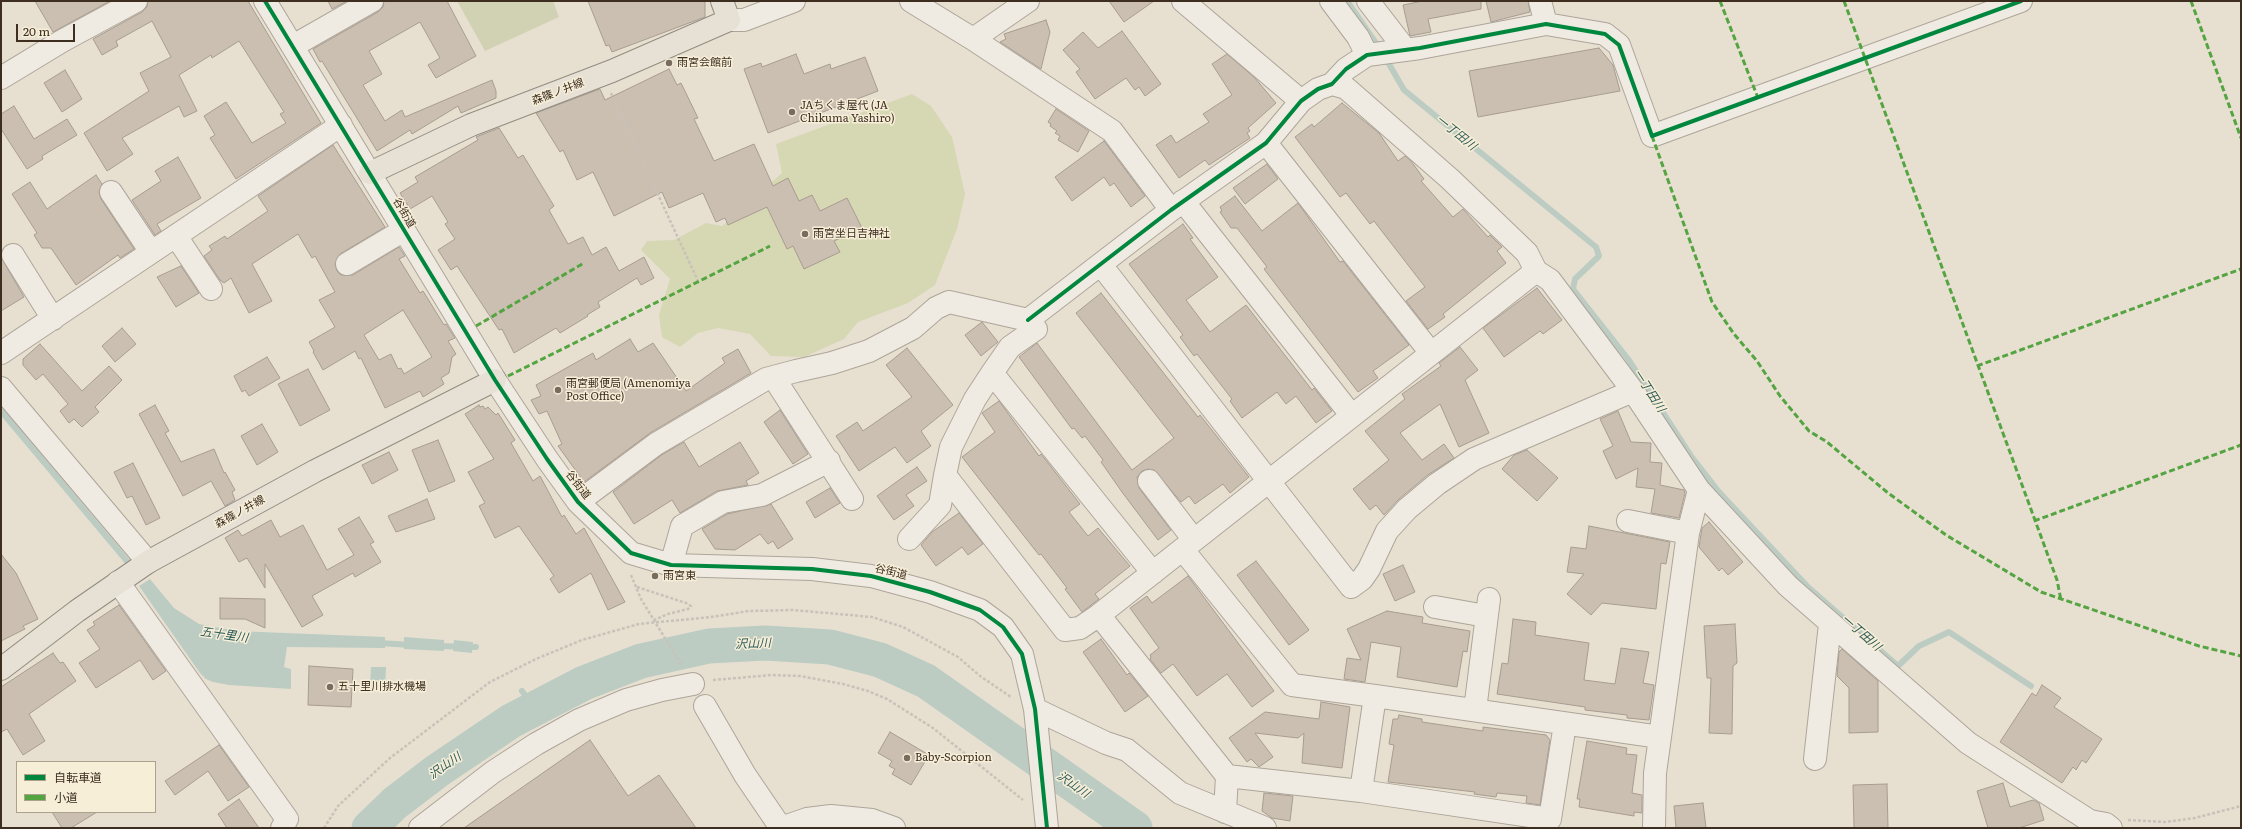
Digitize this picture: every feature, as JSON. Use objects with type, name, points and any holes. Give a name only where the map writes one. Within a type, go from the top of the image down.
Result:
[{"type":"main road","name":"森篠ノ井線","points":[[370,172],[471,125],[603,75],[726,11]]},
{"type":"main road","name":"森篠ノ井線","points":[[1,669],[122,579],[146,563],[315,471],[495,380]]},
{"type":"street","points":[[1,78],[62,40],[136,1]]},
{"type":"street","name":"谷街道","points":[[265,1],[495,380],[547,460],[578,502],[631,553],[671,565],[812,569],[871,576],[930,592],[980,610],[1003,626],[1022,654],[1035,716],[1035,803]]},
{"type":"street","points":[[293,46],[372,1]]},
{"type":"street","points":[[726,11],[744,20],[794,1]]},
{"type":"street","points":[[911,1],[973,39],[1112,131],[1177,205],[1352,416]]},
{"type":"street","points":[[973,39],[1028,1]]},
{"type":"street","points":[[1183,1],[1301,101]]},
{"type":"street","points":[[1331,1],[1358,37],[1385,52]]},
{"type":"street","points":[[1369,1],[1385,52]]},
{"type":"street","points":[[1540,1],[1546,24]]},
{"type":"street","points":[[1028,320],[1177,205],[1266,143],[1301,101],[1318,89],[1332,84],[1346,69],[1385,52],[1546,24],[1605,34],[1620,45],[1652,136],[2021,1]]},
{"type":"street","points":[[1332,84],[1346,88],[1450,179],[1527,253],[1536,271],[1550,280],[1632,391],[1700,490],[1788,586],[1968,743],[2090,821],[2105,827]]},
{"type":"street","points":[[1,354],[341,125]]},
{"type":"street","points":[[1266,143],[1431,353]]},
{"type":"street","points":[[111,192],[151,252]]},
{"type":"street","points":[[347,264],[404,230]]},
{"type":"street","points":[[176,236],[211,289]]},
{"type":"street","points":[[13,255],[53,319]]},
{"type":"street","points":[[1101,265],[1351,587],[1362,579],[1387,531],[1407,509],[1437,484],[1474,459],[1632,391]]},
{"type":"street","points":[[945,475],[1065,630],[1080,628],[1153,573],[1536,271]]},
{"type":"street","points":[[578,502],[656,444],[766,380],[796,371],[832,363],[869,351],[913,328],[936,308],[949,302],[1028,320],[1036,329],[1010,347],[975,399],[951,447],[940,505],[909,540]]},
{"type":"street","points":[[992,373],[1153,573]]},
{"type":"street","points":[[774,378],[829,461],[852,500]]},
{"type":"street","points":[[1,388],[146,563]]},
{"type":"street","points":[[671,565],[682,526],[722,502],[762,495],[829,461]]},
{"type":"street","points":[[1149,481],[1188,545],[1292,685],[1660,737]]},
{"type":"street","points":[[1654,828],[1655,773],[1688,533],[1700,490]]},
{"type":"street","points":[[1628,521],[1688,533]]},
{"type":"street","points":[[122,579],[287,819],[282,828]]},
{"type":"street","points":[[1435,607],[1488,607],[1475,710]]},
{"type":"street","points":[[1099,615],[1227,776],[1225,812]]},
{"type":"street","points":[[1815,759],[1830,624]]},
{"type":"street","points":[[420,828],[493,772],[536,744],[579,720],[626,700],[662,690],[693,684]]},
{"type":"street","points":[[1361,791],[1375,696]]},
{"type":"street","points":[[705,706],[745,775],[781,828],[807,818],[830,816],[872,820],[894,828]]},
{"type":"street","points":[[1035,716],[1127,750],[1180,793],[1265,828]]},
{"type":"street","points":[[1227,776],[1361,791],[1550,819],[1565,724]]},
{"type":"street","points":[[1035,803],[1046,828]]},
{"type":"path","points":[[603,75],[698,281]]},
{"type":"path","points":[[637,587],[691,606],[688,609],[668,614],[655,622]]},
{"type":"path","points":[[641,599],[693,684],[723,678],[772,675],[800,676],[843,684],[868,691],[887,699],[933,728],[1035,803]]},
{"type":"path","points":[[324,828],[338,806],[390,758],[490,682],[536,659],[582,640],[639,624],[749,611],[793,610],[872,618],[904,627],[958,657],[1035,716]]},
{"type":"path","points":[[2105,827],[2133,819],[2165,822],[2195,818],[2241,806]]},
{"type":"green space","points":[[457,1],[553,1],[559,17],[485,51]]},
{"type":"green space","points":[[912,94],[931,106],[952,137],[965,194],[957,229],[935,285],[908,303],[858,322],[844,339],[804,357],[771,356],[750,334],[718,328],[698,333],[680,347],[662,337],[659,315],[670,279],[641,250],[647,241],[674,240],[706,223],[722,226],[782,173],[776,144]]},
{"type":"water","points":[[150,579],[174,608],[199,624],[236,631],[385,637],[385,648],[287,647],[284,667],[291,669],[291,689],[229,685],[213,682],[206,679],[200,673],[139,586]]},
{"type":"water","points":[[404,637],[444,640],[444,651],[404,649]]},
{"type":"water","points":[[454,640],[473,642],[472,653],[453,651]]},
{"type":"water","points":[[371,667],[386,667],[385,690],[370,689]]},
{"type":"building","points":[[35,1],[110,1],[53,32]]},
{"type":"building","points":[[148,1],[248,1],[321,123],[236,179],[210,138],[215,135],[204,116],[226,102],[252,143],[286,123],[280,114],[284,112],[239,41],[212,58],[211,55],[179,75],[197,111],[184,117],[179,106],[122,138],[133,154],[107,171],[84,133],[149,91],[140,73],[171,57],[152,21],[116,41],[118,46],[102,55],[93,39],[142,12],[147,7]]},
{"type":"building","points":[[328,1],[347,1],[332,9]]},
{"type":"building","points":[[384,1],[447,1],[476,56],[436,78],[428,65],[440,58],[420,22],[369,51],[382,74],[363,85],[385,121],[402,110],[405,117],[492,80],[496,91],[496,98],[461,113],[458,106],[412,134],[410,130],[377,151],[322,61],[320,62],[313,49],[378,12],[383,7]]},
{"type":"building","points":[[588,1],[705,1],[705,17],[612,52],[609,45],[606,46]]},
{"type":"building","points":[[1109,1],[1154,1],[1124,22]]},
{"type":"building","points":[[1423,1],[1481,1],[1481,9],[1428,19],[1431,32],[1410,36],[1403,5]]},
{"type":"building","points":[[1486,1],[1528,1],[1530,12],[1491,22]]},
{"type":"building","points":[[1046,20],[1050,32],[1041,69],[1000,42],[1006,39],[1004,34]]},
{"type":"building","points":[[1122,31],[1161,84],[1145,96],[1139,87],[1135,90],[1126,78],[1095,99],[1076,72],[1080,69],[1063,50],[1083,32],[1098,48]]},
{"type":"building","points":[[1599,48],[1613,65],[1620,91],[1478,117],[1469,71]]},
{"type":"building","name":"JAちくま屋代 (JA Chikuma Yashiro)","points":[[796,54],[804,74],[830,64],[831,69],[865,57],[878,91],[768,133],[744,69],[761,63],[762,67]]},
{"type":"building","points":[[1227,54],[1254,77],[1276,103],[1248,128],[1250,131],[1247,133],[1250,138],[1209,165],[1205,160],[1179,178],[1156,145],[1171,135],[1176,143],[1209,122],[1203,114],[1232,95],[1212,64]]},
{"type":"building","points":[[669,69],[677,85],[681,83],[698,118],[694,119],[714,161],[754,144],[773,186],[788,178],[799,201],[812,195],[820,211],[847,198],[862,228],[834,241],[840,252],[804,269],[793,246],[787,249],[767,207],[728,225],[725,218],[716,222],[703,193],[669,208],[662,192],[614,216],[593,172],[577,180],[563,150],[560,152],[536,113],[600,89],[605,100]]},
{"type":"building","points":[[65,70],[82,99],[62,112],[44,83]]},
{"type":"building","points":[[1342,103],[1379,133],[1398,161],[1405,156],[1411,161],[1424,179],[1421,181],[1453,217],[1463,209],[1488,237],[1490,235],[1502,247],[1497,251],[1506,263],[1443,314],[1445,317],[1428,329],[1406,301],[1425,287],[1374,221],[1370,224],[1346,193],[1340,197],[1295,137],[1312,124],[1314,127]]},
{"type":"building","points":[[14,106],[34,139],[67,119],[77,135],[42,156],[43,159],[27,169],[1,129],[1,114]]},
{"type":"building","points":[[1056,109],[1089,131],[1078,152],[1058,140],[1060,136],[1055,133],[1057,131],[1050,126],[1051,124],[1048,122]]},
{"type":"building","points":[[499,128],[518,158],[523,155],[554,206],[549,210],[568,244],[583,237],[592,255],[606,247],[619,271],[644,257],[654,278],[641,285],[637,278],[598,302],[600,307],[587,315],[588,316],[560,333],[556,328],[514,353],[502,329],[499,330],[457,266],[451,270],[438,250],[455,239],[445,224],[448,222],[432,196],[410,209],[400,193],[418,182],[415,177],[478,140],[476,137]]},
{"type":"building","points":[[1104,141],[1145,196],[1131,207],[1114,183],[1110,186],[1104,177],[1072,201],[1055,177]]},
{"type":"building","points":[[333,145],[385,227],[340,254],[335,264],[337,271],[341,275],[353,275],[399,247],[405,256],[399,259],[420,293],[423,291],[444,325],[446,324],[455,338],[448,341],[456,354],[452,357],[449,373],[441,378],[444,384],[423,397],[420,391],[385,408],[361,358],[359,359],[355,351],[323,370],[309,342],[335,327],[319,300],[335,292],[315,256],[312,258],[298,234],[252,264],[272,301],[249,313],[231,278],[224,283],[220,280],[204,256],[212,250],[209,246],[225,236],[227,239],[268,211],[258,196]],"holes":[[[403,310],[432,357],[404,374],[401,368],[398,369],[391,354],[379,360],[364,335]]]},
{"type":"building","points":[[178,157],[201,198],[157,224],[161,231],[155,235],[132,200],[161,181],[155,171]]},
{"type":"building","points":[[1267,164],[1278,179],[1245,204],[1233,188]]},
{"type":"building","points":[[96,175],[102,184],[99,192],[101,199],[134,249],[120,258],[118,255],[76,285],[51,248],[42,248],[34,235],[37,233],[12,194],[30,182],[47,209]]},
{"type":"building","points":[[1235,196],[1262,231],[1298,203],[1340,262],[1343,261],[1409,345],[1373,371],[1378,378],[1358,392],[1264,269],[1267,267],[1237,228],[1231,228],[1220,212],[1222,211],[1220,207]]},
{"type":"building","points":[[1183,224],[1193,238],[1190,239],[1218,277],[1186,300],[1210,332],[1246,305],[1312,390],[1314,388],[1332,411],[1316,423],[1296,396],[1286,404],[1277,392],[1242,418],[1230,401],[1232,399],[1197,354],[1194,356],[1180,337],[1183,335],[1129,264]]},
{"type":"building","points":[[1,257],[24,297],[1,311]]},
{"type":"building","points":[[181,266],[199,293],[176,307],[157,277]]},
{"type":"building","points":[[1537,288],[1562,320],[1543,334],[1540,331],[1504,357],[1483,328]]},
{"type":"building","points":[[1101,293],[1198,417],[1200,415],[1249,477],[1230,493],[1223,484],[1195,504],[1189,496],[1181,502],[1154,470],[1148,469],[1142,471],[1137,477],[1139,488],[1171,530],[1158,540],[1122,492],[1101,462],[1103,460],[1085,436],[1082,438],[1074,428],[1072,429],[1019,357],[1037,343],[1132,470],[1174,438],[1076,313]]},
{"type":"building","points":[[982,322],[998,342],[981,356],[965,335]]},
{"type":"building","points":[[122,328],[136,344],[115,362],[102,346]]},
{"type":"building","points":[[630,339],[638,352],[653,343],[686,391],[725,363],[722,358],[738,349],[751,373],[650,433],[584,482],[558,446],[562,444],[547,411],[539,414],[531,400],[541,396],[536,385],[593,353],[596,360]]},
{"type":"building","points":[[40,344],[82,391],[109,366],[122,380],[95,407],[99,412],[82,427],[74,419],[69,423],[60,411],[68,404],[43,374],[36,380],[23,365],[23,359]]},
{"type":"building","points":[[1460,347],[1478,370],[1465,380],[1489,433],[1459,447],[1440,404],[1400,433],[1422,460],[1444,444],[1454,458],[1429,474],[1399,499],[1384,515],[1376,505],[1370,510],[1353,489],[1389,460],[1365,431],[1405,399],[1402,394],[1441,366],[1439,363]]},
{"type":"building","points":[[907,348],[953,405],[921,431],[931,446],[907,463],[895,447],[859,471],[836,436],[857,422],[863,431],[912,397],[886,365]]},
{"type":"building","points":[[267,357],[280,378],[249,396],[245,390],[242,392],[234,376]]},
{"type":"building","points":[[308,369],[330,410],[300,426],[278,384]]},
{"type":"building","points":[[999,401],[1039,456],[1041,454],[1080,504],[1069,512],[1088,536],[1098,528],[1130,566],[1095,594],[1099,599],[1082,612],[1065,589],[1067,588],[1041,554],[1039,555],[962,457],[995,432],[982,413]]},
{"type":"building","points":[[155,405],[169,431],[165,433],[181,462],[214,449],[224,473],[225,472],[235,490],[232,492],[235,500],[225,506],[211,481],[183,496],[139,414]]},
{"type":"building","points":[[479,405],[480,407],[483,406],[485,409],[488,407],[496,415],[498,413],[515,440],[511,443],[533,481],[540,476],[562,517],[564,515],[576,534],[584,528],[625,602],[608,610],[591,573],[559,593],[550,579],[554,576],[519,526],[495,538],[479,506],[485,503],[468,472],[494,459],[465,414]]},
{"type":"building","points":[[780,410],[808,454],[793,464],[764,422]]},
{"type":"building","points":[[1618,411],[1631,442],[1651,443],[1650,462],[1662,463],[1660,485],[1684,490],[1685,493],[1679,518],[1651,513],[1655,489],[1636,487],[1638,468],[1616,479],[1603,451],[1613,446],[1600,419]]},
{"type":"building","points":[[262,424],[278,452],[257,465],[241,436]]},
{"type":"building","points":[[438,440],[455,481],[429,492],[412,450]]},
{"type":"building","points":[[684,442],[699,467],[740,442],[759,473],[746,481],[748,485],[717,491],[680,513],[672,500],[634,524],[613,492],[663,454]]},
{"type":"building","points":[[1527,450],[1558,478],[1537,501],[1502,469],[1514,455]]},
{"type":"building","points":[[389,452],[398,470],[372,484],[362,465]]},
{"type":"building","points":[[133,463],[160,518],[146,525],[132,496],[127,498],[114,472]]},
{"type":"building","points":[[917,467],[927,481],[906,495],[914,506],[894,520],[877,496]]},
{"type":"building","points":[[830,488],[840,503],[815,518],[806,502]]},
{"type":"building","points":[[427,499],[435,519],[396,532],[388,516]]},
{"type":"building","points":[[771,504],[793,539],[778,549],[773,541],[768,544],[760,534],[735,550],[715,549],[702,529],[727,514]]},
{"type":"building","points":[[959,513],[983,544],[968,555],[962,547],[936,566],[921,545],[932,532]]},
{"type":"building","points":[[359,517],[374,542],[370,544],[381,562],[355,577],[353,573],[312,596],[323,615],[302,627],[265,564],[265,588],[247,558],[239,562],[225,538],[238,530],[242,536],[271,520],[280,537],[303,525],[327,570],[354,555],[338,529]]},
{"type":"building","points":[[1709,522],[1743,562],[1728,575],[1722,568],[1719,571],[1699,547],[1702,528]]},
{"type":"building","points":[[1589,526],[1670,542],[1666,564],[1661,563],[1656,609],[1602,603],[1591,615],[1567,594],[1584,574],[1567,572],[1571,547],[1586,549]]},
{"type":"building","points":[[1,554],[16,573],[38,619],[23,626],[25,629],[1,641]]},
{"type":"building","points":[[1256,561],[1309,630],[1289,645],[1237,575]]},
{"type":"building","points":[[1403,565],[1415,592],[1395,601],[1383,574]]},
{"type":"building","points":[[1188,576],[1274,691],[1252,707],[1227,674],[1197,696],[1173,664],[1161,673],[1150,659],[1150,655],[1159,648],[1130,608],[1147,596],[1152,603]]},
{"type":"building","points":[[220,598],[265,599],[265,628],[245,619],[220,619]]},
{"type":"building","points":[[119,605],[166,671],[153,680],[140,660],[96,688],[79,663],[100,649],[87,630],[95,625],[93,622]]},
{"type":"building","points":[[1387,611],[1423,617],[1422,623],[1470,631],[1467,652],[1463,651],[1457,687],[1397,677],[1401,647],[1371,642],[1365,682],[1344,679],[1347,658],[1361,660],[1347,629]]},
{"type":"building","points":[[1513,619],[1536,622],[1535,635],[1589,643],[1584,680],[1615,684],[1621,648],[1649,652],[1643,683],[1654,685],[1649,720],[1627,718],[1627,715],[1585,710],[1585,707],[1497,694],[1502,663],[1508,664]]},
{"type":"building","points":[[1735,624],[1737,663],[1733,666],[1732,734],[1709,733],[1711,678],[1707,678],[1704,626]]},
{"type":"building","points":[[1101,639],[1127,675],[1129,673],[1148,696],[1125,712],[1083,652]]},
{"type":"building","points":[[1842,649],[1878,681],[1878,732],[1849,733],[1849,688],[1837,676],[1839,652]]},
{"type":"building","points":[[53,653],[60,663],[63,662],[76,681],[29,714],[45,741],[23,755],[7,729],[1,732],[1,687]]},
{"type":"building","name":"五十里川排水機場","points":[[309,666],[353,669],[351,707],[308,705]]},
{"type":"building","points":[[2042,685],[2061,698],[2054,707],[2102,739],[2086,763],[2082,760],[2076,770],[2073,767],[2062,783],[2000,742],[2032,693],[2036,696]]},
{"type":"building","points":[[1321,702],[1350,707],[1342,768],[1302,763],[1304,733],[1298,738],[1255,733],[1273,757],[1259,767],[1251,759],[1247,762],[1229,738],[1265,712],[1319,719]]},
{"type":"building","points":[[1399,715],[1422,719],[1422,722],[1483,731],[1483,727],[1546,735],[1550,740],[1540,805],[1526,803],[1527,796],[1497,793],[1496,797],[1474,794],[1475,792],[1388,782],[1394,745],[1389,744],[1393,719],[1398,719]]},
{"type":"building","name":"Baby-Scorpion","points":[[890,732],[929,755],[911,785],[892,774],[895,769],[889,766],[892,761],[878,753]]},
{"type":"building","points":[[590,740],[628,796],[659,775],[696,828],[464,828]]},
{"type":"building","points":[[1587,741],[1627,748],[1626,754],[1637,755],[1632,793],[1642,795],[1642,813],[1634,812],[1634,816],[1579,807],[1580,799],[1577,799]]},
{"type":"building","points":[[219,745],[249,787],[228,801],[208,771],[175,795],[165,781]]},
{"type":"building","points":[[2003,783],[2010,807],[2033,800],[2039,803],[2044,820],[2019,828],[1988,828],[1977,791]]},
{"type":"building","points":[[1887,784],[1888,828],[1854,828],[1853,785]]},
{"type":"building","points":[[1264,793],[1293,796],[1290,821],[1272,818],[1262,811]]},
{"type":"building","points":[[239,799],[259,828],[227,828],[218,814]]},
{"type":"building","points":[[1703,803],[1706,828],[1676,828],[1674,806]]},
{"type":"building","points":[[53,813],[95,813],[71,828],[62,828]]},
{"type":"waterway","name":"一丁田川","points":[[1347,1],[1380,49]]},
{"type":"waterway","name":"一丁田川","points":[[1385,57],[1404,90],[1596,247],[1599,256],[1575,279],[1573,289],[1628,359],[1691,456],[1719,492],[1808,587],[1898,666],[1919,646],[1949,632],[2031,686]]},
{"type":"waterway","name":"五十里川","points":[[1,411],[132,567]]},
{"type":"waterway","name":"五十里川","points":[[379,643],[411,645]]},
{"type":"waterway","name":"沢山川","points":[[369,828],[395,803],[437,771],[511,721],[584,683],[641,661],[709,646],[765,643],[830,647],[880,660],[926,681],[1135,828]]},
{"type":"waterway","name":"五十里川","points":[[437,646],[476,647]]},
{"type":"waterway","name":"五十里川","points":[[522,691],[534,707]]},
{"type":"marked path","points":[[1720,1],[1758,98]]},
{"type":"marked path","points":[[1844,1],[2057,580],[2061,600]]},
{"type":"marked path","points":[[2191,1],[2241,138]]},
{"type":"marked path","points":[[1652,136],[1712,302],[1734,334],[1757,361],[1780,396],[1809,431],[1827,442],[1888,493],[1946,535],[2041,592],[2199,646],[2241,656]]},
{"type":"marked path","points":[[508,376],[770,246]]},
{"type":"marked path","points":[[476,326],[584,263]]},
{"type":"marked path","points":[[1977,366],[2241,269]]},
{"type":"marked path","points":[[2034,521],[2241,445]]},
{"type":"cycle path","points":[[265,1],[495,380],[547,459],[578,502],[631,553],[671,565],[812,569],[871,576],[930,592],[980,610],[1003,627],[1022,654],[1035,709],[1047,828]]},
{"type":"cycle path","points":[[1028,320],[1171,210],[1266,143],[1301,101],[1318,89],[1332,84],[1346,69],[1367,55],[1420,48],[1546,24],[1605,34],[1619,45],[1652,136],[2021,1]]},
{"type":"place","name":"雨宮会館前","points":[[669,63]]},
{"type":"place","name":"JAちくま屋代 (JA Chikuma Yashiro)","points":[[792,112]]},
{"type":"place","name":"雨宮坐日吉神社","points":[[805,234]]},
{"type":"place","name":"雨宮郵便局 (Amenomiya Post Office)","points":[[558,390]]},
{"type":"place","name":"雨宮東","points":[[655,576]]},
{"type":"place","name":"五十里川排水機場","points":[[330,687]]},
{"type":"place","name":"Baby-Scorpion","points":[[907,758]]}]
